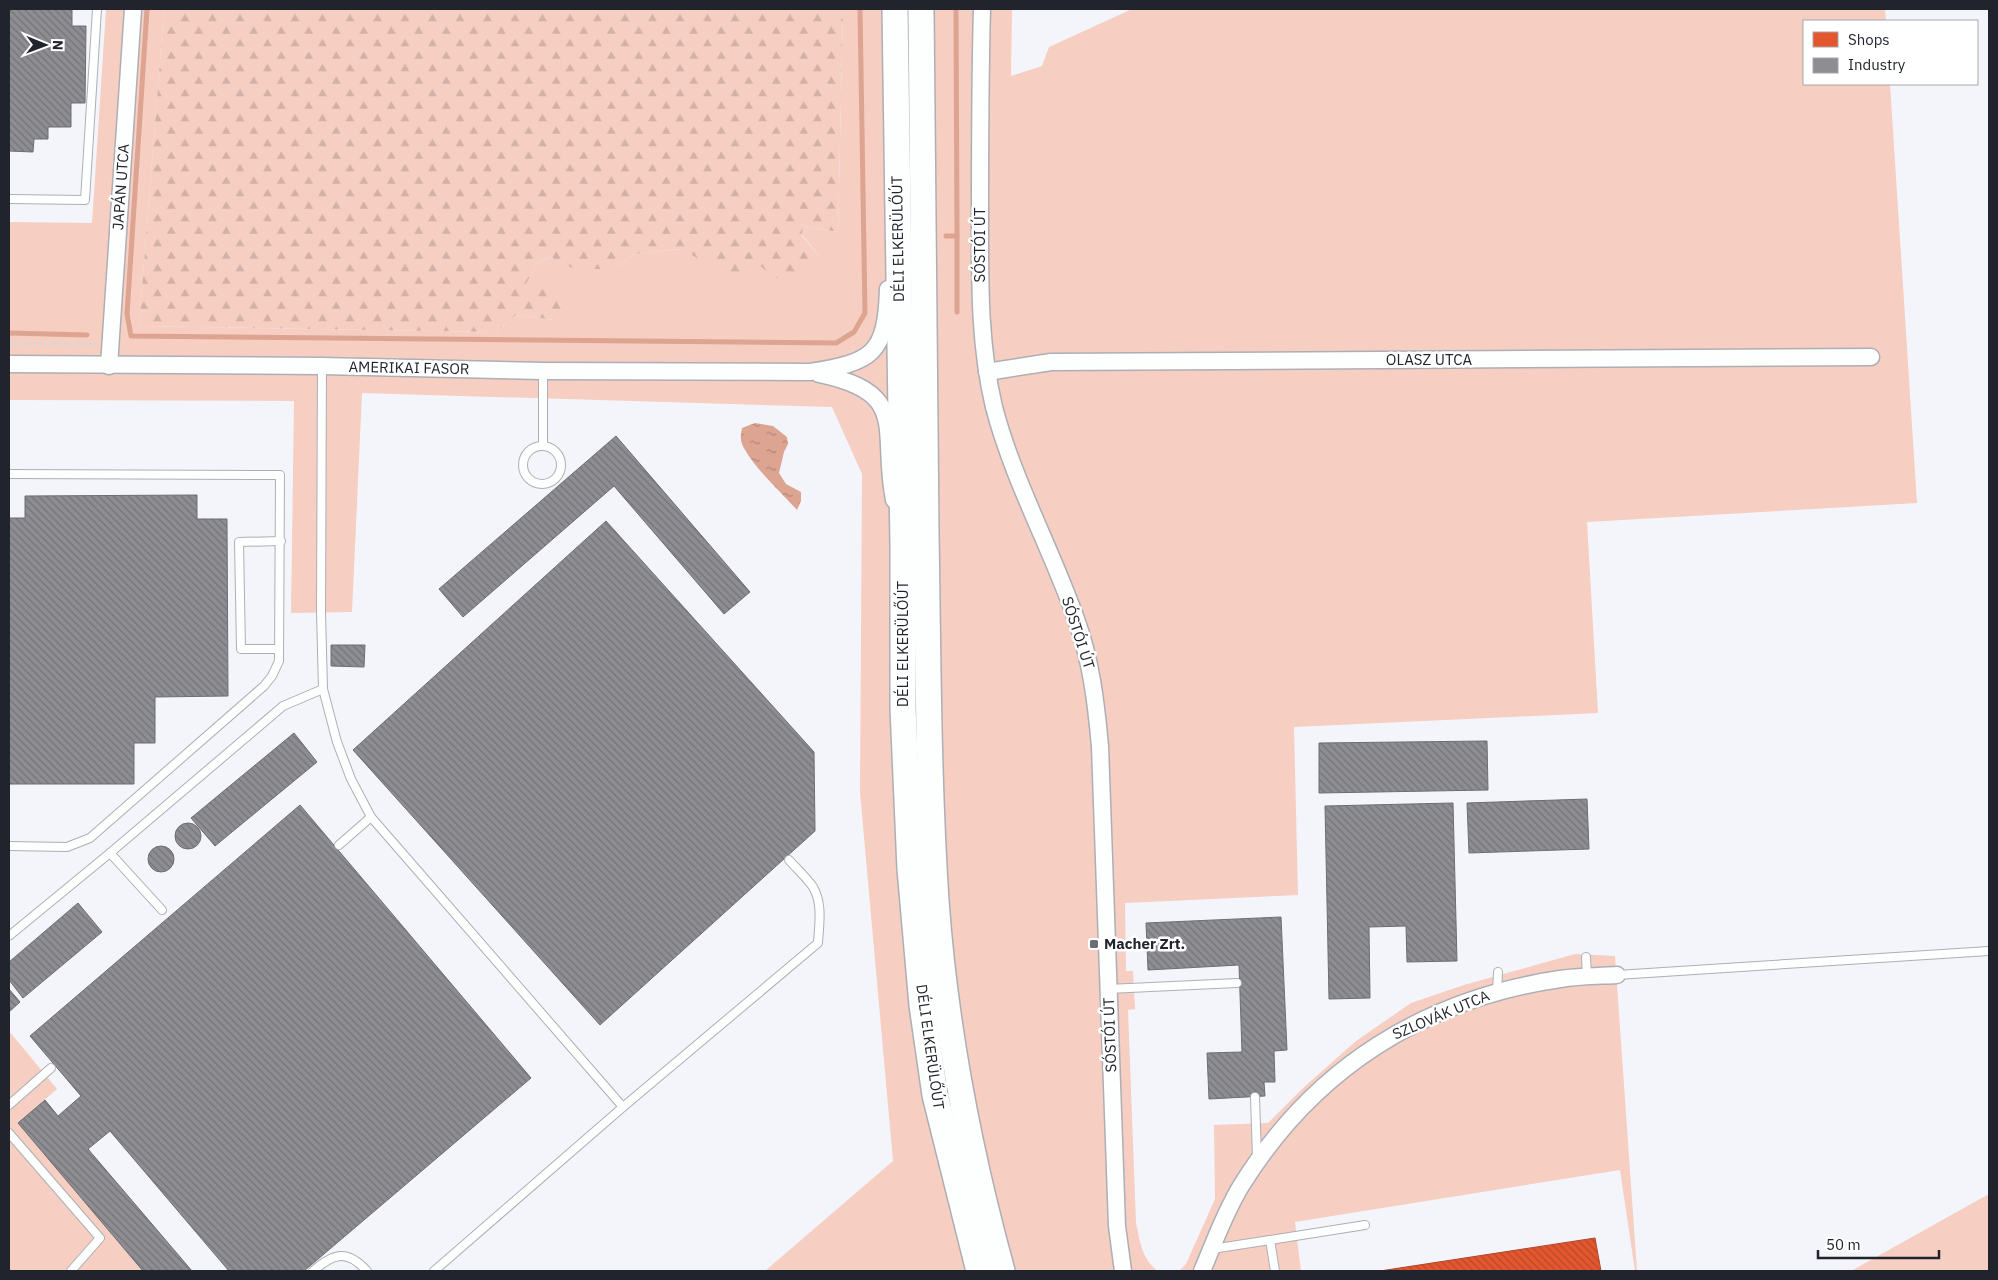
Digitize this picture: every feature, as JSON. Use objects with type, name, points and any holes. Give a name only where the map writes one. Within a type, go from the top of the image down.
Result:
[{"type":"main road","name":"DÉLI ELKERÜLŐÚT","points":[[895,9],[904,727],[910,869],[922,1005],[935,1095],[979,1271]]},
{"type":"main road","name":"DÉLI ELKERÜLŐÚT","points":[[921,9],[928,709],[936,902],[946,996],[956,1064],[970,1141],[1002,1271]]},
{"type":"main road","points":[[987,1216],[1007,1241],[1016,1271]]},
{"type":"street","name":"JAPÁN UTCA","points":[[109,366],[133,9]]},
{"type":"street","name":"SÓSTÓI ÚT","points":[[982,9],[980,308],[987,372],[1006,447],[1077,620],[1088,657],[1096,695],[1100,746],[1117,1226],[1123,1271]]},
{"type":"street","points":[[810,372],[845,366],[862,359],[880,342],[887,314],[888,281],[897,208]]},
{"type":"street","name":"OLASZ UTCA","points":[[987,372],[1051,362],[1871,357]]},
{"type":"street","name":"AMERIKAI FASOR","points":[[9,364],[322,366],[543,371],[810,372]]},
{"type":"street","points":[[810,372],[845,380],[859,386],[878,400],[885,412],[888,426],[889,477],[903,547]]},
{"type":"street","name":"SZLOVÁK UTCA","points":[[1202,1271],[1234,1199],[1257,1162],[1284,1128],[1317,1093],[1364,1053],[1405,1028],[1467,1002],[1497,992],[1562,979],[1617,975]]},
{"type":"lane","points":[[9,199],[85,200],[97,9]]},
{"type":"lane","points":[[322,366],[322,689],[337,742],[351,779],[371,817],[623,1107]]},
{"type":"lane","points":[[543,371],[543,446]]},
{"type":"lane","points":[[543,446],[554,450],[560,461],[558,473],[554,478],[543,483],[531,480],[524,471],[523,465],[524,459],[531,449],[543,446]]},
{"type":"lane","points":[[9,474],[280,475],[279,649],[277,668],[264,686],[90,838],[67,847],[9,846]]},
{"type":"lane","points":[[279,649],[241,649],[240,542],[280,541]]},
{"type":"lane","points":[[9,936],[283,706],[322,689]]},
{"type":"lane","points":[[339,845],[371,817]]},
{"type":"lane","points":[[110,853],[162,910]]},
{"type":"lane","points":[[434,1271],[623,1107],[818,943],[820,910],[817,897],[813,887],[789,860]]},
{"type":"lane","points":[[1617,975],[1989,951]]},
{"type":"lane","points":[[1586,957],[1587,977]]},
{"type":"lane","points":[[1497,992],[1498,972]]},
{"type":"lane","points":[[1108,988],[1237,983]]},
{"type":"lane","points":[[9,1105],[51,1068]]},
{"type":"lane","points":[[1255,1097],[1257,1162]]},
{"type":"lane","points":[[9,1133],[100,1238],[71,1271]]},
{"type":"lane","points":[[1212,1249],[1365,1225]]},
{"type":"lane","points":[[1270,1240],[1275,1271]]},
{"type":"lane","points":[[312,1271],[325,1261],[341,1255],[358,1261],[367,1271]]},
{"type":"path","points":[[9,344],[96,344]]},
{"type":"green space","points":[[106,9],[164,9],[139,326],[496,332],[516,315],[555,320],[526,284],[538,262],[552,257],[574,269],[612,269],[636,254],[681,249],[739,281],[760,266],[821,258],[802,235],[803,226],[838,232],[843,9],[1012,9],[1011,76],[1042,66],[1049,47],[1132,9],[1885,9],[1886,20],[1803,20],[1803,85],[1890,85],[1917,503],[1587,522],[1598,713],[1294,727],[1298,895],[1125,903],[1126,971],[1133,971],[1135,1009],[1128,1010],[1136,1223],[1145,1256],[1158,1271],[765,1271],[893,1161],[860,792],[862,474],[832,407],[362,393],[352,612],[291,613],[294,401],[9,400],[9,222],[92,223]]},
{"type":"green space","points":[[164,9],[843,9],[838,232],[803,226],[802,236],[821,258],[784,283],[760,266],[739,282],[681,249],[636,254],[612,269],[574,269],[551,257],[538,262],[526,284],[560,292],[561,312],[555,320],[516,315],[496,332],[139,326]]},
{"type":"green space","points":[[1575,954],[1615,956],[1637,1271],[1635,1271],[1620,1170],[1295,1222],[1301,1271],[1179,1271],[1186,1264],[1215,1199],[1214,1125],[1268,1123],[1303,1088],[1356,1041],[1411,1003],[1464,985]]},
{"type":"green space","points":[[9,1031],[57,1089],[18,1123],[143,1271],[9,1271]]},
{"type":"green space","points":[[1989,1194],[1989,1271],[1851,1271]]},
{"type":"water","points":[[755,423],[773,426],[787,437],[788,444],[779,473],[786,484],[801,492],[801,501],[797,510],[752,461],[742,444],[742,428]]},
{"type":"building: Shops","points":[[1595,1238],[1601,1271],[1380,1271]]},
{"type":"building: Industry","points":[[9,9],[72,9],[72,26],[86,26],[85,103],[71,103],[71,127],[48,127],[48,139],[34,139],[33,152],[9,151]]},
{"type":"building: Industry","points":[[616,436],[750,592],[724,614],[614,486],[463,617],[439,589]]},
{"type":"building: Industry","points":[[197,495],[197,519],[227,519],[228,696],[155,697],[155,743],[134,743],[134,784],[9,784],[9,518],[25,518],[25,496]]},
{"type":"building: Industry","points":[[606,521],[814,752],[815,831],[600,1025],[353,750]]},
{"type":"building: Industry","points":[[331,645],[365,645],[364,667],[331,666]]},
{"type":"building: Industry","points":[[294,733],[317,762],[215,846],[191,818]]},
{"type":"building: Industry","points":[[1487,741],[1488,790],[1319,793],[1319,743]]},
{"type":"building: Industry","points":[[1587,799],[1589,849],[1469,853],[1467,803]]},
{"type":"building: Industry","points":[[1453,803],[1457,961],[1407,962],[1406,926],[1369,927],[1370,998],[1329,999],[1325,806]]},
{"type":"building: Industry","points":[[300,805],[531,1078],[304,1271],[229,1271],[110,1131],[88,1149],[192,1271],[143,1271],[18,1123],[45,1100],[58,1116],[81,1096],[30,1036]]},
{"type":"building: Industry","points":[[188,823],[197,827],[201,836],[197,845],[188,849],[179,845],[175,836],[179,827]]},
{"type":"building: Industry","points":[[161,846],[170,850],[174,859],[170,868],[161,872],[152,868],[148,859],[152,850]]},
{"type":"building: Industry","points":[[78,903],[102,932],[23,998],[9,980],[9,962]]},
{"type":"building: Industry","points":[[1281,917],[1287,1050],[1274,1051],[1275,1082],[1264,1082],[1265,1096],[1209,1099],[1207,1053],[1242,1052],[1239,965],[1148,970],[1146,923]]},
{"type":"building: Industry","points":[[9,989],[20,1002],[9,1012]]},
{"type":"waterway","points":[[147,9],[127,314],[131,336],[836,343],[854,332],[865,313],[860,9]]},
{"type":"waterway","points":[[946,236],[957,236],[956,9]]},
{"type":"waterway","points":[[957,236],[957,312]]},
{"type":"waterway","points":[[9,333],[87,335]]},
{"type":"place","name":"Macher Zrt.","points":[[1094,944]]}]
